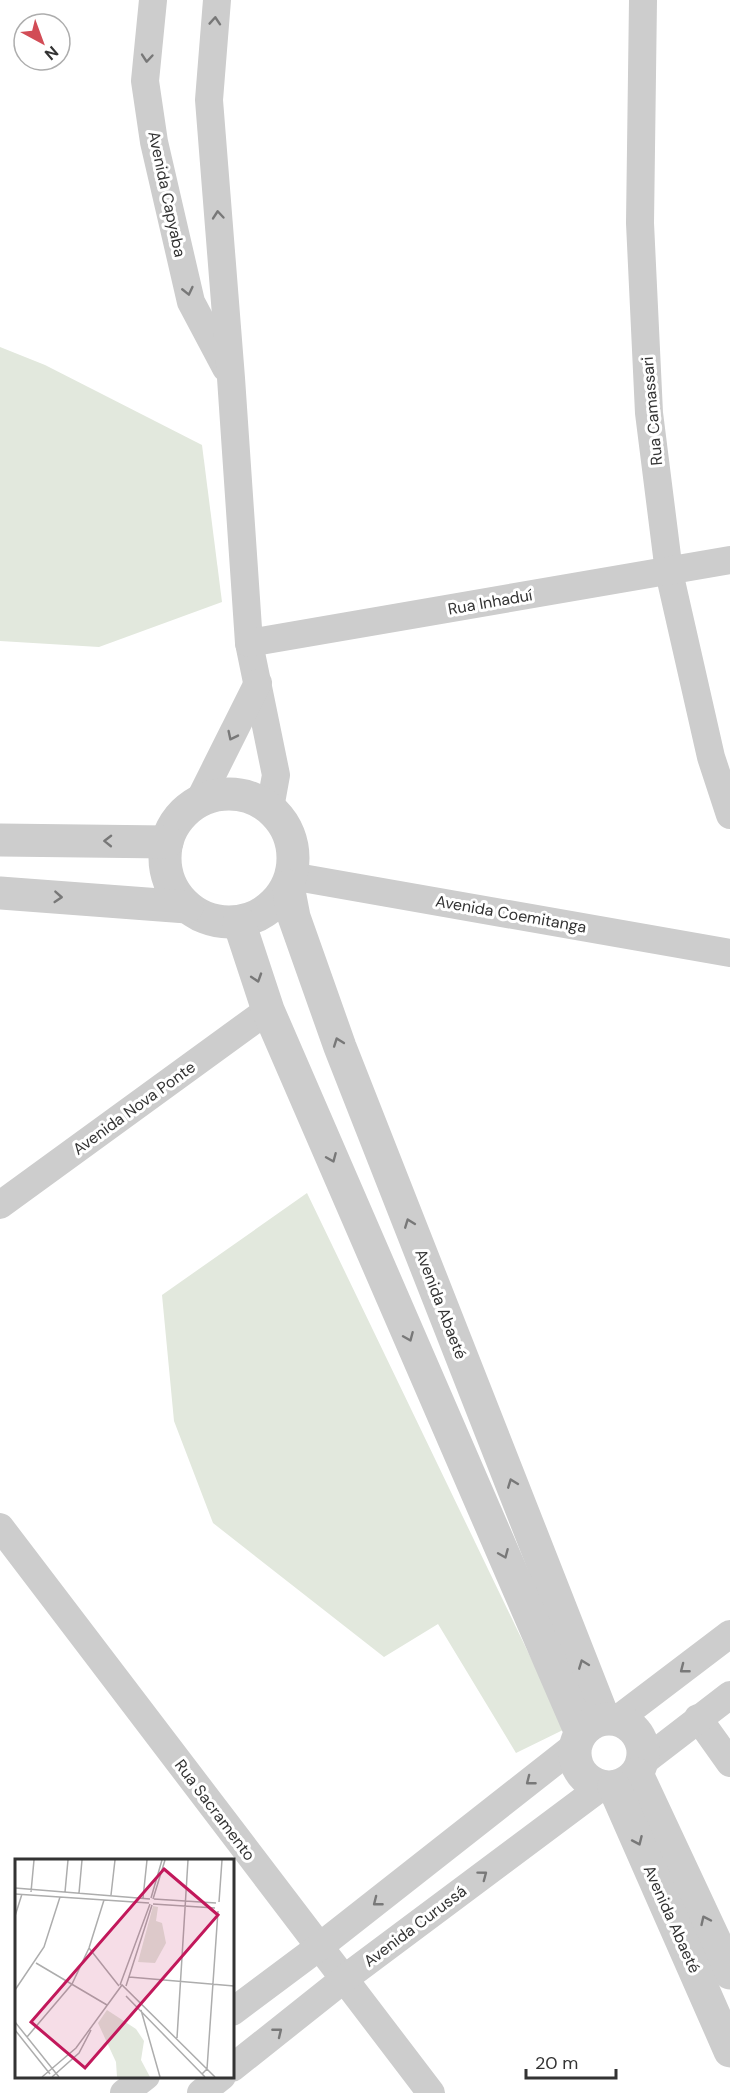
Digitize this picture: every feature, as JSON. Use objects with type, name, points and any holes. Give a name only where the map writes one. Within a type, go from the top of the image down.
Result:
[{"type":"street","name":"Avenida Capyaba","points":[[153,0],[145,81],[154,142],[191,302],[231,378]]},
{"type":"street","name":"Avenida Capyaba","points":[[217,0],[209,100],[249,643],[276,775],[270,808]]},
{"type":"street","name":"Rua Camassari","points":[[643,0],[640,223],[649,413],[669,572],[711,757],[730,815]]},
{"type":"street","name":"Rua Inhaduí","points":[[249,643],[730,560]]},
{"type":"street","points":[[199,801],[223,794],[248,797],[270,808],[286,827],[293,851],[290,881],[276,903],[259,915],[239,922],[220,922],[203,917],[187,907],[172,889],[165,866],[167,842],[179,818],[199,801],[258,683]]},
{"type":"street","points":[[0,840],[167,842]]},
{"type":"street","name":"Avenida Coemitanga","points":[[290,881],[730,953]]},
{"type":"street","name":"Avenida Abaeté","points":[[290,881],[294,918],[340,1047],[595,1729]]},
{"type":"street","points":[[0,893],[187,907]]},
{"type":"street","points":[[239,922],[268,1010],[595,1729]]},
{"type":"street","name":"Avenida Nova Ponte","points":[[0,1205],[268,1010]]},
{"type":"street","name":"Rua Sacramento","points":[[0,1527],[431,2093]]},
{"type":"street","points":[[234,2011],[319,1947],[595,1729],[730,1634]]},
{"type":"street","name":"Avenida Curussá","points":[[234,2066],[344,1979],[624,1777],[730,1695]]},
{"type":"street","points":[[698,1718],[730,1762]]},
{"type":"street","points":[[630,1725],[640,1735],[644,1748],[624,1777],[589,1781],[580,1771],[575,1759],[595,1729],[630,1725]]},
{"type":"street","name":"Avenida Abaeté","points":[[624,1777],[730,1973]]},
{"type":"street","name":"Avenida Abaeté","points":[[624,1777],[730,2051]]},
{"type":"street","points":[[124,2093],[143,2078]]},
{"type":"street","points":[[201,2093],[220,2078]]},
{"type":"shaded area","points":[[0,347],[45,365],[202,445],[222,602],[99,647],[0,641]]},
{"type":"shaded area","points":[[307,1193],[565,1729],[516,1753],[438,1624],[384,1657],[213,1523],[174,1421],[162,1295]]}]
